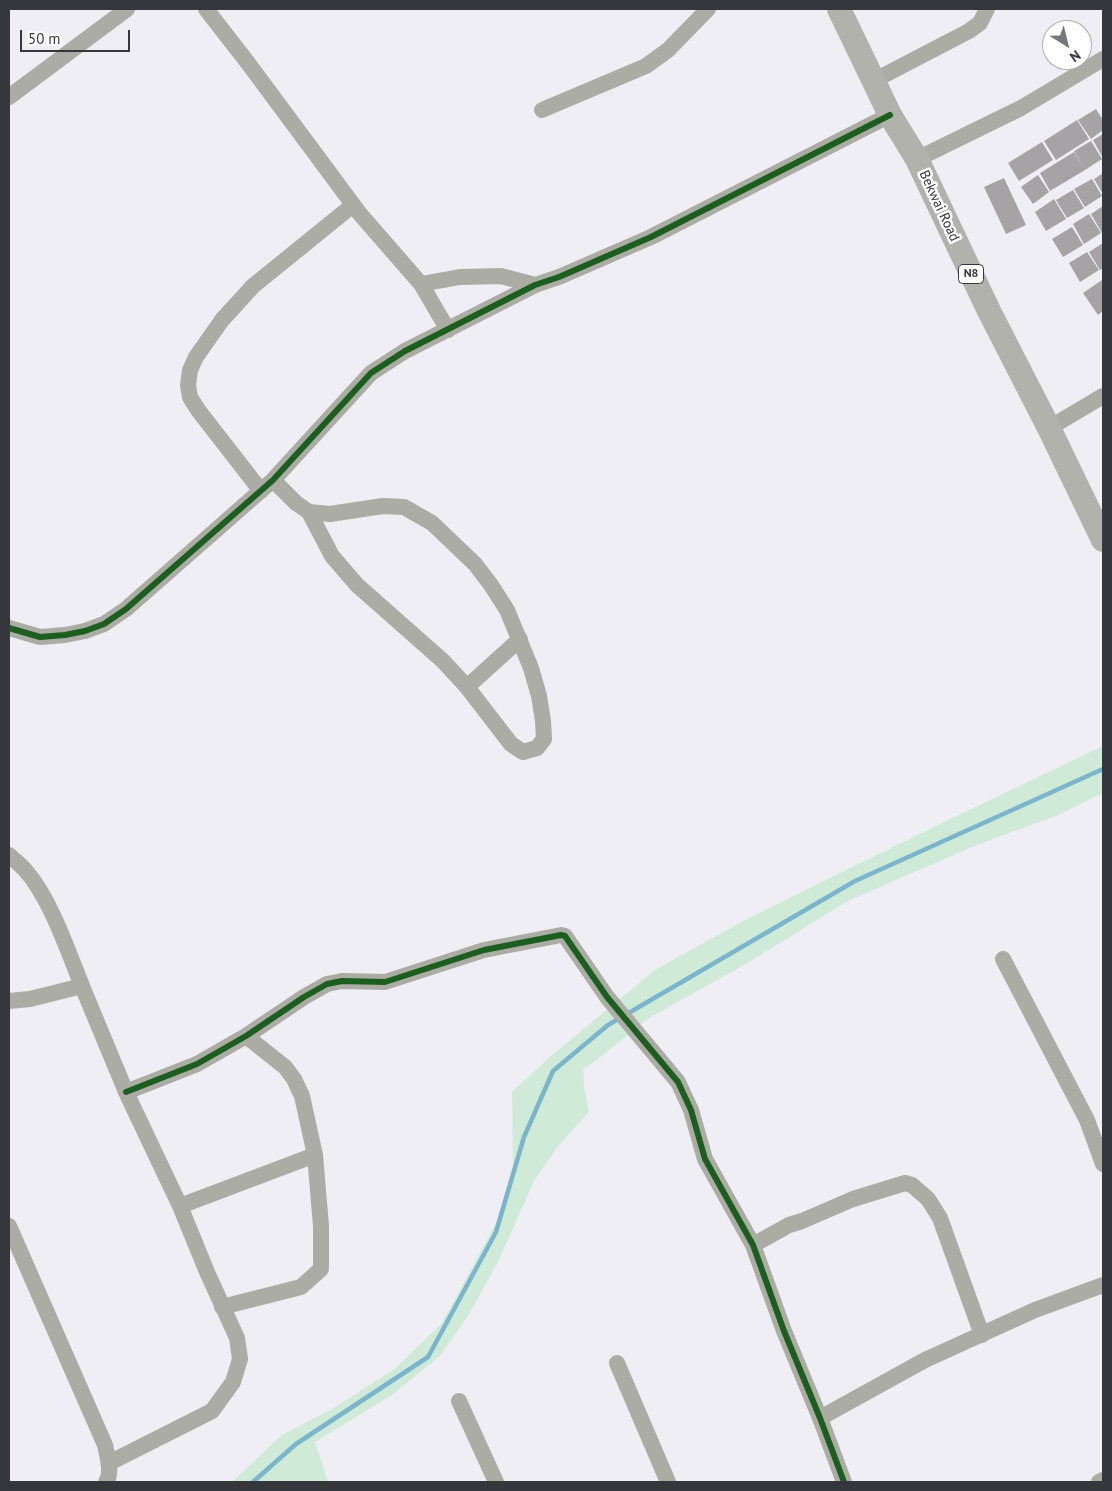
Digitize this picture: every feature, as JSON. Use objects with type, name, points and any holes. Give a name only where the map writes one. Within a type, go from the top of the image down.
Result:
[{"type":"highway","name":"Bekwai Road","points":[[839,9],[875,80],[890,115],[917,159],[989,311],[1049,428],[1103,540]]},
{"type":"street","points":[[9,97],[127,9]]},
{"type":"street","points":[[206,9],[353,205],[421,284],[448,330]]},
{"type":"street","points":[[542,110],[646,66],[668,50],[708,9]]},
{"type":"street","points":[[875,80],[969,31],[980,23],[986,9]]},
{"type":"street","points":[[917,159],[1021,108],[1103,59]]},
{"type":"street","points":[[9,628],[40,637],[84,631],[104,624],[126,609],[267,486],[371,373],[405,351],[535,285],[559,277],[651,237],[890,115]]},
{"type":"street","points":[[309,512],[330,514],[383,506],[404,507],[432,523],[475,564],[492,584],[507,610],[532,668],[543,721],[544,739],[537,748],[523,752],[511,744],[467,687],[443,661],[357,585],[332,556],[309,512],[267,486],[198,410],[190,397],[188,385],[190,370],[196,357],[222,320],[253,286],[353,205]]},
{"type":"street","points":[[421,284],[460,277],[501,276],[535,285]]},
{"type":"street","points":[[1049,428],[1103,396]]},
{"type":"street","points":[[467,687],[520,639]]},
{"type":"street","points":[[9,855],[26,870],[38,887],[61,933],[126,1092],[180,1206],[237,1338],[240,1358],[232,1382],[212,1411],[109,1463]]},
{"type":"street","points":[[126,1092],[197,1064],[246,1036],[327,984],[342,981],[385,982],[484,950],[561,935],[565,936],[607,997],[678,1082],[691,1110],[705,1159],[753,1245],[784,1331],[844,1482]]},
{"type":"street","points":[[1003,959],[1087,1120],[1103,1164]]},
{"type":"street","points":[[9,1001],[30,999],[82,986]]},
{"type":"street","points":[[222,1307],[301,1287],[321,1269],[321,1226],[316,1155],[302,1096],[294,1078],[285,1066],[246,1036]]},
{"type":"street","points":[[180,1206],[316,1155]]},
{"type":"street","points":[[753,1245],[789,1225],[853,1199],[905,1183],[912,1185],[928,1199],[940,1218],[982,1335]]},
{"type":"street","points":[[9,1226],[105,1445],[109,1463],[109,1479],[106,1482]]},
{"type":"street","points":[[820,1418],[925,1360],[1035,1310],[1103,1285]]},
{"type":"street","points":[[617,1363],[668,1482]]},
{"type":"street","points":[[459,1401],[496,1482]]},
{"type":"street","points":[[1099,1482],[1103,1480]]},
{"type":"green space","points":[[1103,746],[1103,793],[1056,816],[979,844],[848,901],[744,965],[649,1018],[583,1069],[589,1112],[558,1146],[534,1181],[498,1262],[469,1314],[440,1356],[392,1395],[315,1442],[328,1482],[232,1482],[282,1435],[332,1409],[396,1368],[442,1323],[502,1212],[513,1168],[512,1092],[551,1056],[655,970],[747,919]]},
{"type":"building","points":[[1096,109],[1103,120],[1103,130],[1091,139],[1078,120]]},
{"type":"building","points":[[1077,120],[1089,139],[1056,160],[1044,141]]},
{"type":"building","points":[[1103,134],[1103,158],[1093,140]]},
{"type":"building","points":[[1091,141],[1102,159],[1085,170],[1074,151]]},
{"type":"building","points":[[1042,142],[1053,160],[1019,181],[1008,163]]},
{"type":"building","points":[[1074,152],[1085,170],[1050,191],[1040,173]]},
{"type":"building","points":[[1103,173],[1103,194],[1094,179]]},
{"type":"building","points":[[1038,175],[1049,192],[1033,204],[1021,187]]},
{"type":"building","points":[[1004,178],[1026,225],[1006,234],[984,187]]},
{"type":"building","points":[[1092,179],[1102,196],[1085,207],[1074,189]]},
{"type":"building","points":[[1073,190],[1084,208],[1067,218],[1056,200]]},
{"type":"building","points":[[1054,199],[1066,219],[1046,231],[1035,212]]},
{"type":"building","points":[[1103,206],[1103,232],[1102,233],[1091,214]]},
{"type":"building","points":[[1089,214],[1101,233],[1084,244],[1073,224]]},
{"type":"building","points":[[1072,227],[1083,245],[1063,257],[1052,239]]},
{"type":"building","points":[[1103,243],[1103,268],[1100,270],[1089,252]]},
{"type":"building","points":[[1087,252],[1099,270],[1080,282],[1069,263]]},
{"type":"building","points":[[1102,280],[1103,311],[1098,315],[1083,293]]},
{"type":"waterway","points":[[253,1482],[296,1444],[428,1357],[496,1232],[524,1137],[553,1071],[608,1025],[855,881],[1103,769]]},
{"type":"cycle path","points":[[9,628],[40,637],[85,631],[104,624],[126,609],[273,480],[371,373],[405,351],[535,285],[559,277],[651,237],[890,115]]},
{"type":"cycle path","points":[[126,1092],[197,1064],[246,1036],[327,984],[342,981],[385,982],[484,950],[561,935],[565,936],[607,997],[678,1082],[691,1110],[705,1159],[753,1245],[784,1331],[844,1482]]}]
